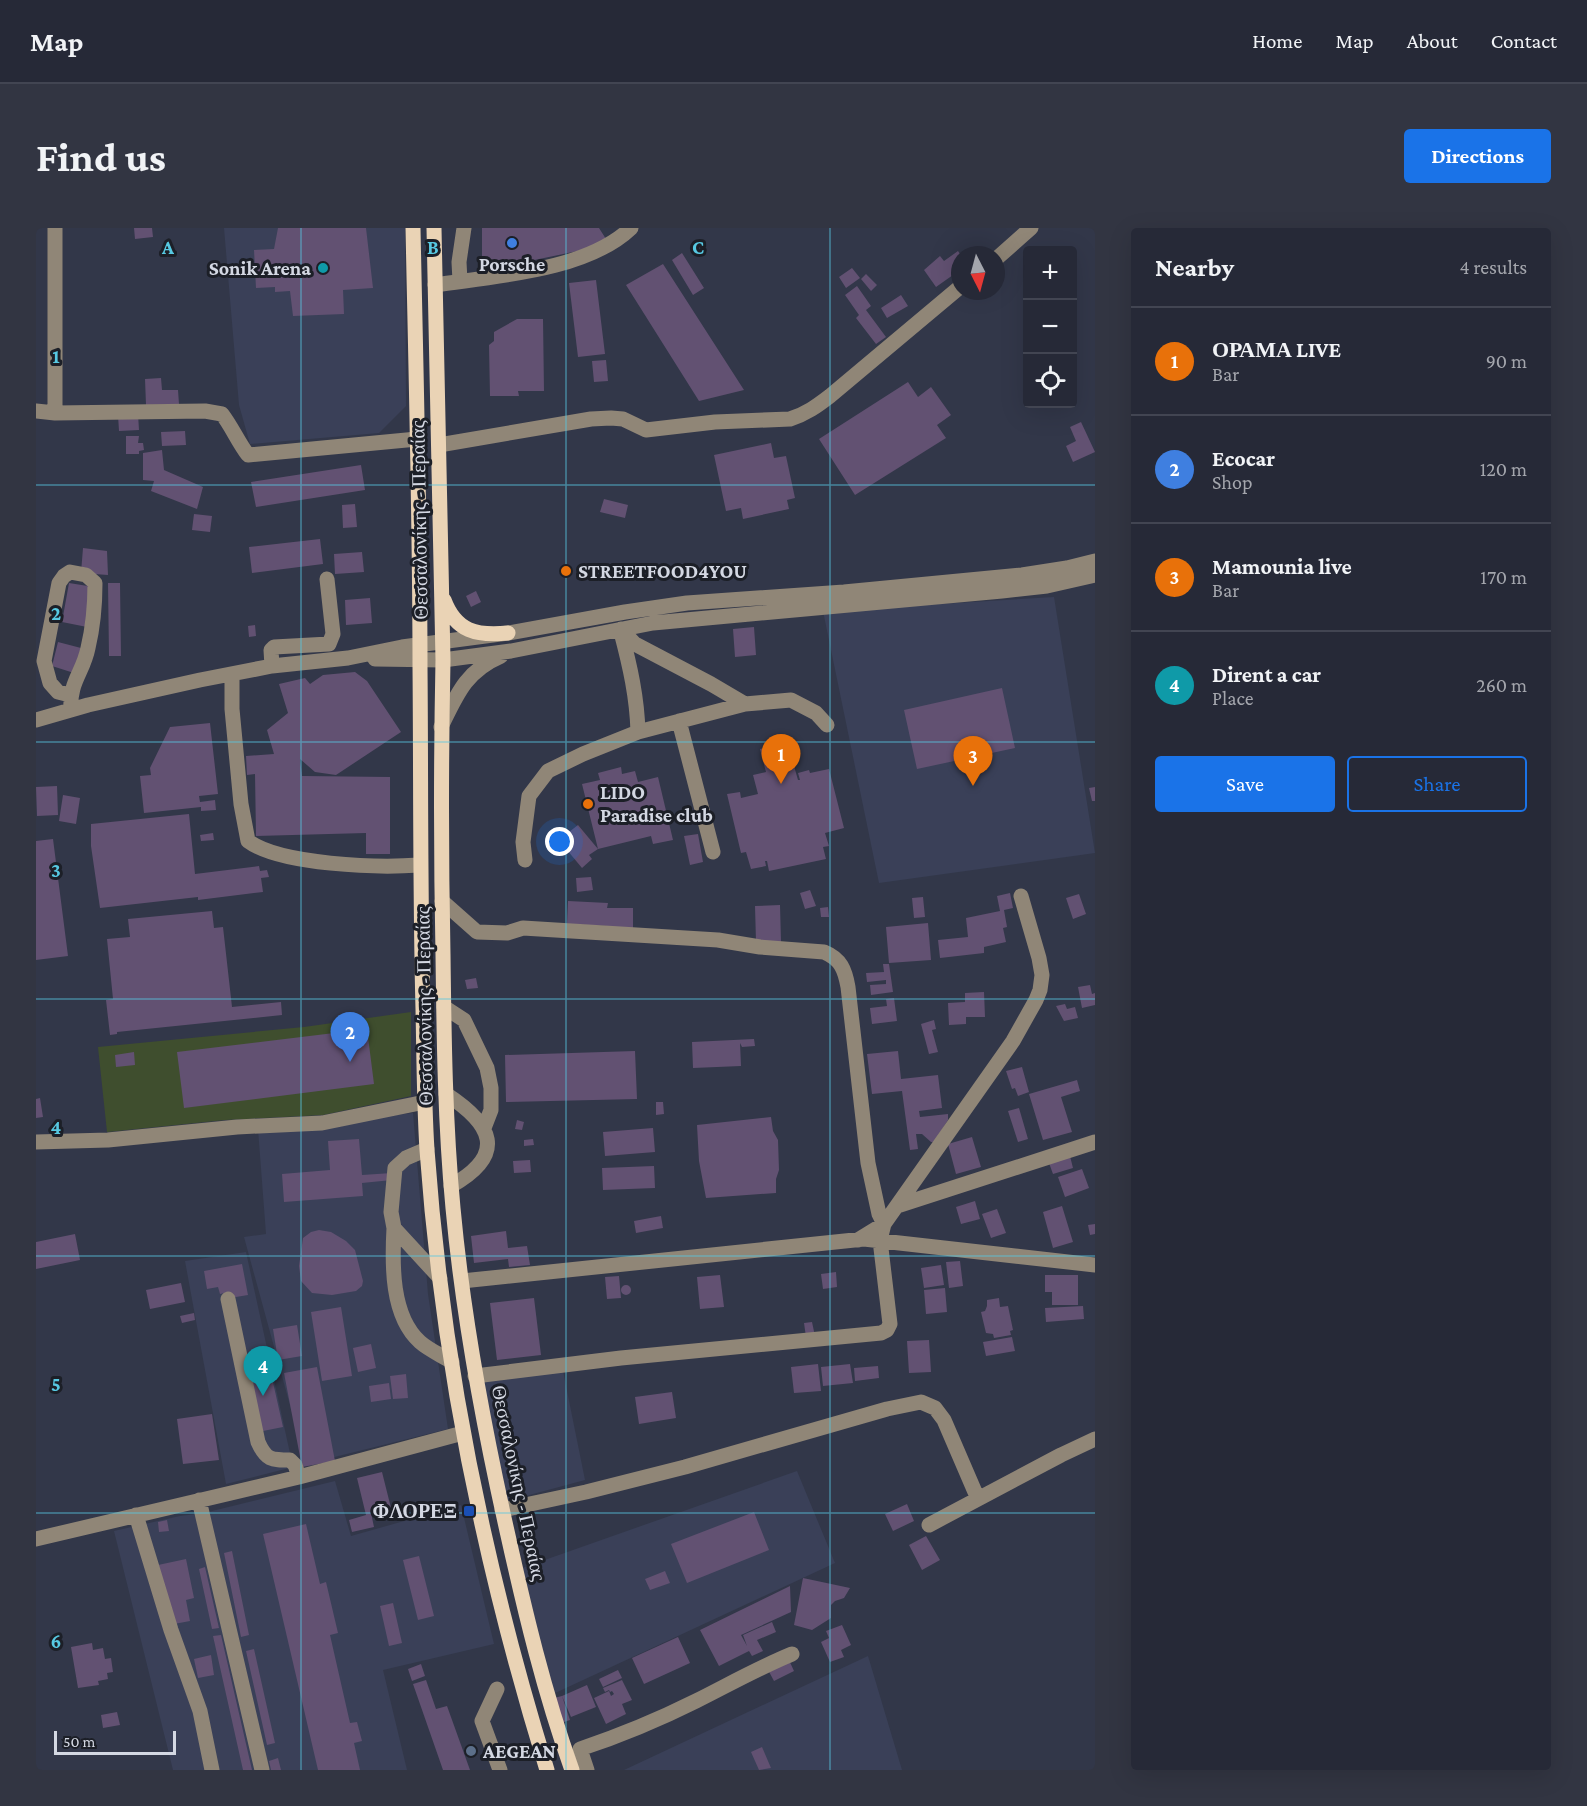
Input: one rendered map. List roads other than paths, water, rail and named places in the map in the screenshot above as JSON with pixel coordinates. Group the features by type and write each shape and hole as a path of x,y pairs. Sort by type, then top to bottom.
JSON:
{"main road":[{"name":"Θεσσαλονίκης - Περαίας","path":"413,228 420,652 419,865 427,1149 440,1278 463,1433 498,1599 547,1770"},
{"name":"Θεσσαλονίκης - Περαίας","path":"434,228 443,660 442,901 446,1094 451,1186 475,1376 502,1510 544,1686 572,1770"},
{"path":"442,592 448,611 455,622 483,634 508,633"}],"street":[{"path":"55,228 55,413"},
{"path":"460,281 459,262 464,228"},
{"path":"435,285 548,267 584,257 608,246 631,228"},
{"path":"1005,251 1031,228"},
{"path":"439,445 591,419 623,419 646,430 715,422 790,419 801,416 855,377 951,295"},
{"path":"36,411 55,413 205,411 222,414 248,455 417,440"},
{"path":"36,720 70,702 272,666 420,652 442,641 508,633 625,612 687,603 844,592 1022,575 1095,561"},
{"path":"70,572 86,575 95,583 88,648 83,666 74,682 70,702 50,683 44,661 59,583 70,572"},
{"path":"420,652 443,660 512,651 653,623 1013,590 1095,576"},
{"path":"272,666 271,650 273,647 329,644 333,634 327,579"},
{"path":"621,629 635,644 745,704"},
{"path":"621,629 633,678 638,732"},
{"path":"441,727 457,693 475,671 512,651"},
{"path":"232,674 232,709 241,804 248,841 258,848 291,858 393,867 419,865"},
{"path":"525,860 523,842 529,796 548,771 638,732 745,704 791,700 816,713 827,725"},
{"path":"679,721 712,852"},
{"path":"858,1240 884,1224 900,1205 963,1110 1013,1041 1040,990 1042,975 1039,958 1021,896"},
{"path":"442,901 477,932 507,933 523,928 688,938 824,952 834,956 846,973 868,1163 879,1214 884,1224 880,1240 890,1324 887,1330 881,1333 621,1358 475,1376"},
{"path":"444,1007 464,1020 487,1068 491,1088 491,1110 484,1128"},
{"path":"446,1094 471,1112 484,1128 488,1142 482,1161 463,1179 451,1186"},
{"path":"36,1142 108,1140 237,1127 322,1123 425,1102"},
{"path":"900,1205 1095,1142"},
{"path":"427,1149 406,1158 395,1168 391,1212 394,1228 392,1257 403,1320 421,1342 452,1362"},
{"path":"394,1228 440,1278"},
{"path":"462,1281 858,1240 880,1240 1095,1265"},
{"path":"228,1299 258,1442 265,1456 272,1459 290,1460 295,1465 298,1477"},
{"path":"502,1510 627,1482 887,1409 921,1402 935,1408 944,1420 978,1500"},
{"path":"36,1539 298,1477 463,1433"},
{"path":"929,1525 1095,1439"},
{"path":"199,1500 262,1770"},
{"path":"136,1515 171,1630 200,1711 212,1770"},
{"path":"587,1770 580,1749 620,1736 695,1702 750,1672 792,1654"},
{"path":"497,1689 482,1721 500,1770"}],"place":[{"name":"Porsche","path":"512,243"},
{"name":"Sonik Arena","path":"323,268"},
{"name":"STREETFOOD4YOU","path":"566,571"},
{"name":"ΟΡΑΜΑ LIVE","path":"781,784"},
{"name":"Mamounia live","path":"973,786"},
{"name":"LIDO Paradise club","path":"588,804"},
{"name":"Ecocar","path":"350,1062"},
{"name":"Dirent a car","path":"263,1396"},
{"name":"ΦΛΟΡΕΞ","path":"469,1511"},
{"name":"AEGEAN","path":"471,1751"}]}
